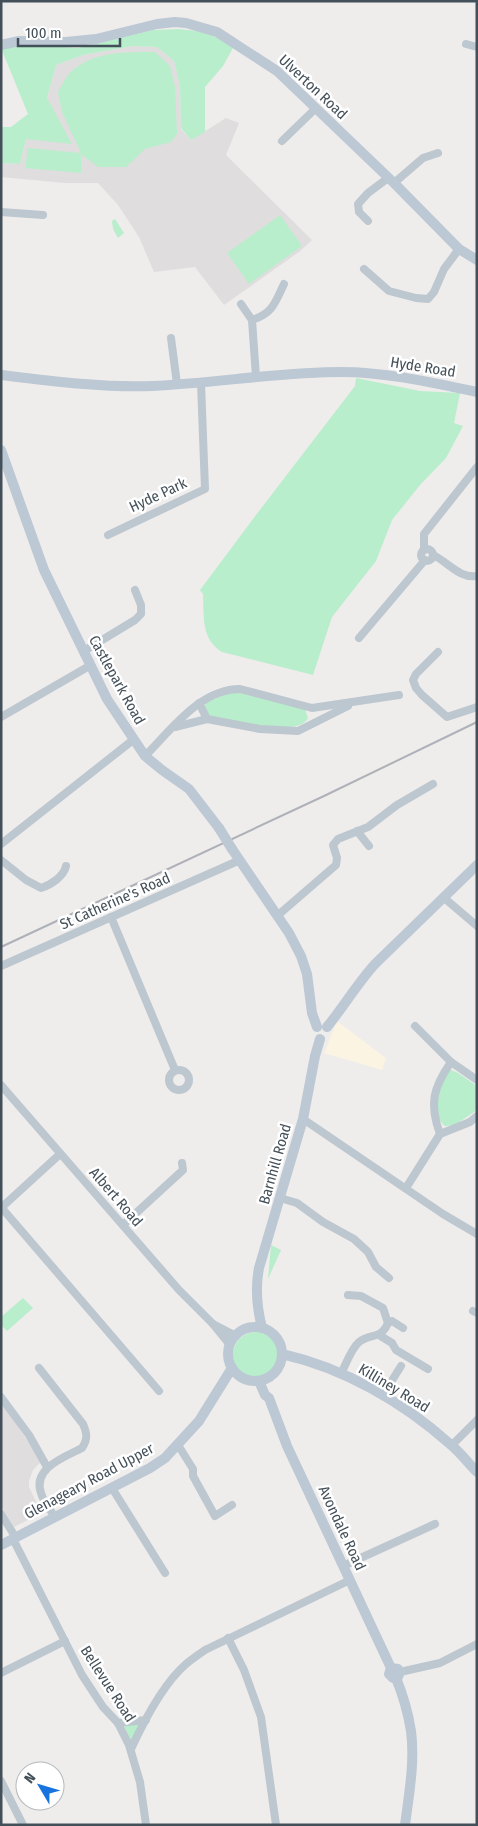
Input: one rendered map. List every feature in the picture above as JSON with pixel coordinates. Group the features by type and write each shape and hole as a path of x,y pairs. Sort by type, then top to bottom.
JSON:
{"street":[{"name":"Ulverton Road","path":"1,45 19,41 66,42 96,39 157,24 175,22 186,23 217,32 277,72 391,180 459,249 477,260"},
{"path":"466,44 477,47"},
{"path":"282,141 315,109"},
{"path":"368,221 359,212 358,204 368,193 423,158 438,153"},
{"path":"1,212 43,215"},
{"path":"364,269 388,291 428,299 434,292 444,269 459,249"},
{"path":"252,320 264,316 273,308 284,284"},
{"path":"1,375 118,385 201,383 256,377 252,320 240,304"},
{"path":"171,338 177,384"},
{"name":"Hyde Road","path":"256,377 341,372 365,373 439,384 477,392"},
{"name":"Hyde Park","path":"108,535 205,489 201,383"},
{"name":"Castlepark Road","path":"1,450 54,594 84,650 107,699 145,756 189,789 219,828 290,933 301,956 306,974 312,1013 322,1027"},
{"path":"425,560 422,556 424,534 477,468"},
{"path":"424,550 430,549 433,555 468,577 477,576"},
{"path":"359,638 425,560 430,560 433,555"},
{"path":"84,650 141,614 141,605 135,590"},
{"path":"438,652 416,674 413,680 416,688 447,717 477,707"},
{"path":"1,717 91,665"},
{"path":"145,756 199,702 228,689 240,689 312,708 399,695"},
{"path":"199,702 207,719"},
{"path":"173,727 207,719 260,729 298,731 354,702"},
{"path":"312,708 317,721"},
{"path":"1,844 133,740"},
{"path":"277,916 336,865 337,858 333,845 334,841 368,827 397,805 433,784"},
{"path":"357,831 369,846"},
{"path":"1,860 26,880 41,888 63,874 66,866"},
{"name":"St Catherine's Road","path":"1,966 240,860"},
{"path":"322,1027 339,1012 361,979 477,865"},
{"path":"443,897 477,926"},
{"path":"111,917 175,1070"},
{"path":"415,1026 451,1062 477,1080"},
{"name":"Barnhill Road","path":"256,1328 256,1282 259,1268 303,1119 314,1058 320,1038 315,1034 322,1027"},
{"path":"440,1134 434,1108 435,1093 438,1082 451,1062"},
{"name":"Albert Road","path":"1,1085 179,1290 213,1324 233,1340"},
{"path":"406,1188 440,1134 470,1122 477,1116"},
{"path":"303,1119 443,1214 477,1234"},
{"path":"60,1154 2,1207 159,1391"},
{"path":"123,1225 183,1170 182,1163"},
{"path":"280,1198 297,1203 323,1222 354,1239 368,1252 376,1267 390,1278"},
{"path":"341,1374 359,1342 379,1335 386,1329 388,1323 383,1308 361,1296 348,1294"},
{"path":"388,1323 392,1321 404,1328"},
{"path":"256,1328 273,1334 277,1339 282,1354 279,1366 263,1379 247,1380 235,1371 228,1356 233,1340 242,1331 256,1328"},
{"path":"379,1335 392,1343 396,1350 428,1369"},
{"name":"Killiney Road","path":"282,1354 317,1363 383,1395 423,1422 452,1445 477,1472"},
{"path":"383,1395 401,1366"},
{"path":"38,1368 84,1424 87,1434 82,1448 47,1468 42,1474 39,1484 41,1494 55,1517"},
{"name":"Glenageary Road Upper","path":"1,1545 150,1468 165,1458 199,1421 235,1371"},
{"name":"Avondale Road","path":"263,1379 271,1393 269,1398 287,1446 396,1674 411,1731 411,1770 405,1825"},
{"path":"1,1397 29,1434 47,1468"},
{"path":"452,1445 477,1420"},
{"path":"178,1445 193,1469 193,1476 215,1516 232,1505"},
{"path":"112,1488 165,1573"},
{"name":"Bellevue Road","path":"1,1514 82,1675 103,1707 118,1723 131,1749 140,1782 146,1825"},
{"path":"344,1566 435,1524"},
{"path":"131,1749 171,1679 185,1665 205,1650 228,1638 350,1580"},
{"path":"228,1638 244,1670 261,1717 276,1825"},
{"path":"1,1673 65,1641"},
{"path":"396,1674 440,1663 477,1644"},
{"path":"118,1723 146,1720"},
{"path":"1,1781 23,1825"}],"shaded area":[{"path":"133,46 157,47 174,61 180,86 181,129 191,140 226,118 239,123 226,155 312,240 299,252 224,305 195,267 154,272 139,237 118,205 98,183 65,183 1,177 1,163 20,164 26,139 47,98 56,65 83,55"},
{"path":"337,1021 386,1058 382,1070 324,1053"},
{"path":"1,1400 41,1462 33,1470 29,1481 29,1487 38,1506 36,1516 14,1527 1,1506"}],"green space":[{"path":"179,29 205,32 234,46 223,66 205,87 205,132 191,140 181,128 180,86 174,61 157,47 133,46 83,55 56,65 47,98 72,144 26,139 20,164 1,163 1,127 11,127 28,114 1,48 19,44 78,48 153,30"},
{"path":"155,52 170,66 175,87 177,134 171,142 145,149 126,167 98,167 81,154 81,173 25,168 28,148 81,153 62,112 58,92 71,72 89,60 100,56"},
{"path":"280,215 302,246 249,284 227,253"},
{"path":"115,219 124,233 118,238 113,229 112,221"},
{"path":"356,378 420,391 460,393 454,423 463,426 446,458 420,485 392,520 376,561 332,617 313,675 222,652 210,641 207,634 203,594 200,590 355,386"},
{"path":"233,691 305,709 308,718 302,724 291,727 278,727 249,724 208,715 204,707 206,703"},
{"path":"449,1069 477,1086 477,1110 455,1125 445,1126 440,1121 436,1106 441,1082"},
{"path":"271,1245 281,1250 268,1279"},
{"path":"23,1298 33,1308 7,1331 1,1325 1,1317"},
{"path":"256,1332 269,1336 275,1342 279,1355 275,1368 269,1374 256,1378 243,1374 237,1368 233,1355 237,1342 243,1336"},
{"path":"138,1724 139,1726 131,1741 124,1725"}],"railway":[{"path":"1,947 324,796 477,722"}]}
